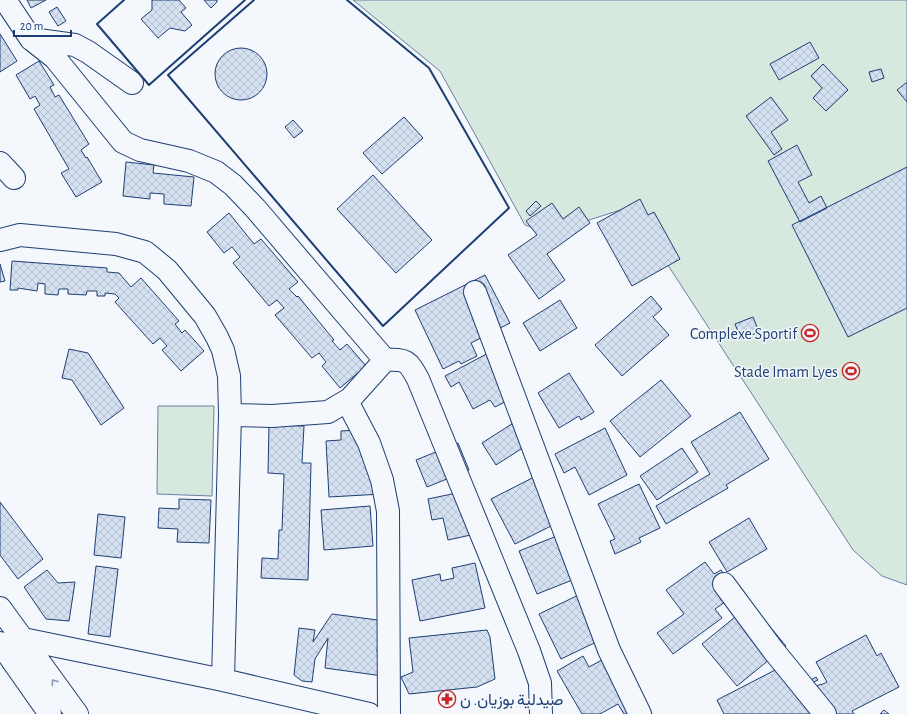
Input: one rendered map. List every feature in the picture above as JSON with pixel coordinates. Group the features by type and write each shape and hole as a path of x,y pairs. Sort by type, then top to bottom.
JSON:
{"street":[{"path":"5,0 31,39 54,58 123,142 140,150 188,161 216,172 233,185 256,208 385,360"},
{"path":"31,39 75,45 88,52 132,83"},
{"path":"0,240 20,235 116,244 145,252 167,270 205,316 216,337 222,350 229,376 230,415 224,680"},
{"path":"475,292 609,650 640,714"},
{"path":"230,415 272,416 328,412 347,401 385,360 399,359 409,363 418,379 529,651 540,683 541,714"},
{"path":"347,401 368,443 382,480 388,511 389,714"},
{"path":"724,584 773,650 825,714"},
{"path":"0,608 9,644 50,714"},
{"path":"9,644 224,680 356,712"},
{"path":"9,644 77,714"}],"shaded area":[{"name":"Complexe Sportif","path":"353,0 907,0 907,585 882,576 853,550 630,207 548,233 525,225 440,71"},
{"path":"158,406 214,406 212,496 157,494"}],"building":[{"path":"27,0 46,0 31,8"},
{"path":"152,0 179,0 186,8 181,12 192,25 185,31 170,28 158,38 141,19 152,10"},
{"path":"204,0 217,0 217,2 211,8"},
{"path":"57,7 66,21 58,26 49,12"},
{"path":"0,34 17,61 0,72"},
{"path":"810,42 819,58 779,80 770,64"},
{"path":"236,48 246,48 260,55 267,69 267,79 260,93 246,100 236,100 226,96 219,89 215,79 215,69 219,59 226,52"},
{"path":"39,61 54,85 50,87 55,97 59,95 89,144 81,150 102,182 76,197 61,173 69,169 34,109 40,105 35,96 30,99 16,75"},
{"path":"823,64 848,90 826,111 813,98 822,88 811,76"},
{"path":"881,69 884,78 872,82 869,72"},
{"path":"907,83 907,102 897,90"},
{"path":"771,97 788,120 771,132 782,149 774,155 746,116"},
{"path":"404,117 423,138 382,174 363,153"},
{"path":"293,120 303,131 294,138 285,127"},
{"path":"797,145 812,175 798,182 809,203 821,196 827,208 800,222 768,161"},
{"path":"126,162 154,165 153,173 194,177 191,206 164,204 164,194 150,193 150,199 123,196"},
{"path":"907,167 907,308 848,337 792,225"},
{"path":"373,175 432,240 396,273 337,209"},
{"path":"640,199 648,215 654,212 680,259 632,286 597,223"},
{"path":"536,201 541,206 530,216 526,211"},
{"path":"552,203 563,219 579,207 590,223 547,254 565,280 539,299 508,255 537,235 526,221"},
{"path":"229,213 254,244 261,239 298,282 289,289 297,297 298,296 334,340 332,341 340,350 347,344 366,366 340,388 322,366 326,362 319,353 312,358 275,315 284,308 277,300 269,306 233,263 240,257 232,247 224,253 207,232"},
{"path":"12,261 107,268 107,272 119,273 131,287 141,278 179,321 175,324 182,333 185,330 204,351 181,371 162,350 167,346 160,338 153,344 115,302 119,298 115,294 105,293 105,296 97,296 97,291 87,291 86,295 68,294 68,289 59,289 58,295 45,294 45,284 38,283 37,291 18,288 18,290 10,290"},
{"path":"0,264 5,281 0,282"},
{"path":"485,275 510,323 471,343 477,356 461,364 459,361 443,369 415,310"},
{"path":"651,296 662,309 653,317 669,335 622,376 595,345"},
{"path":"560,300 577,328 540,351 523,323"},
{"path":"753,317 759,332 741,339 735,324"},
{"path":"69,349 88,353 124,408 101,425 72,380 62,378"},
{"path":"494,350 509,400 495,407 490,400 473,409 459,382 451,387 445,376"},
{"path":"569,373 594,412 581,420 579,416 559,428 538,393"},
{"path":"661,380 691,416 640,457 610,421"},
{"path":"740,412 769,459 726,485 728,488 666,524 656,506 710,474 691,442"},
{"path":"518,420 532,442 496,465 482,443"},
{"path":"269,425 304,426 302,463 311,463 308,580 261,578 262,558 278,559 279,530 282,530 284,474 268,473"},
{"path":"605,428 627,475 589,495 575,467 564,473 555,454"},
{"path":"373,429 382,494 329,497 326,441 341,440 341,431"},
{"path":"458,443 469,470 427,487 416,460"},
{"path":"682,448 698,472 657,500 640,476"},
{"path":"544,472 567,518 515,544 491,499"},
{"path":"639,484 660,528 639,538 641,542 615,554 610,541 615,539 598,504"},
{"path":"471,490 480,533 448,540 443,518 432,520 428,499"},
{"path":"179,499 211,500 209,543 177,542 178,529 158,528 159,508 179,509"},
{"path":"0,502 43,559 18,579 0,555"},
{"path":"370,506 373,546 324,550 321,510"},
{"path":"98,514 125,517 121,558 94,555"},
{"path":"749,518 767,549 727,572 709,542"},
{"path":"572,530 590,573 537,594 519,551"},
{"path":"705,562 714,574 721,570 737,593 715,609 722,618 673,654 657,633 684,614 666,590"},
{"path":"475,563 485,608 420,621 412,580 440,574 441,581 454,578 452,568"},
{"path":"96,566 118,569 110,637 88,634"},
{"path":"47,570 58,583 75,582 69,621 46,619 24,587"},
{"path":"591,589 613,634 561,659 539,614"},
{"path":"751,604 786,646 737,686 702,644"},
{"path":"332,614 385,621 378,640 377,652 392,662 390,677 325,668 328,638 315,659 312,682 302,681 294,675 299,628 315,630 313,642"},
{"path":"487,630 490,637 495,679 477,687 409,694 401,677 413,672 409,638"},
{"path":"866,635 877,656 881,653 899,687 852,711 854,714 724,714 717,700 781,667 804,684 816,677 818,680 802,688 805,692 827,682 816,662"},
{"path":"611,655 629,673 652,714 624,714 618,704 600,714 582,714 557,671 583,656 589,667"},
{"path":"884,710 889,714 880,714"}],"wall":[{"path":"124,0 97,24 149,85 245,0"},
{"path":"254,0 168,75 383,326 509,208 429,68 347,0"}],"place":[{"name":"Complexe Sportif","path":"810,333"},
{"name":"Stade Imam Lyes","path":"851,371"},
{"name":"صيدلية بوزيان. ن","path":"447,699"}]}
